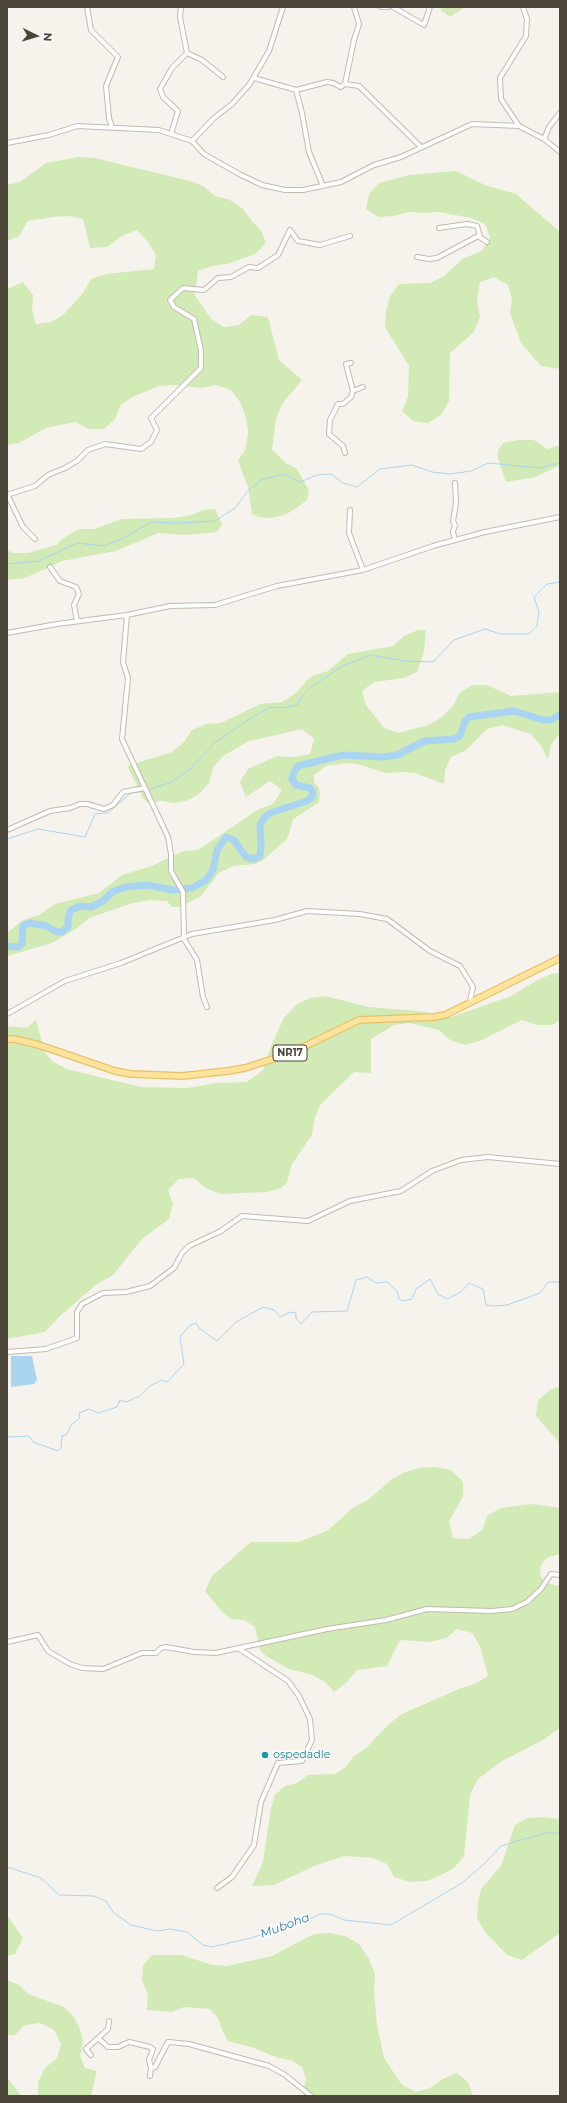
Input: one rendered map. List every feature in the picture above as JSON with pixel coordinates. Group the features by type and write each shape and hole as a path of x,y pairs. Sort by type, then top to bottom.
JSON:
{"main road":[{"name":"NR17","path":"7,1039 14,1039 60,1052 115,1071 131,1074 182,1076 244,1068 291,1053 359,1020 434,1017 445,1014 560,958"}],"street":[{"path":"87,7 91,30 118,57 106,86 109,118 112,127"},
{"path":"180,7 180,17 187,53"},
{"path":"192,141 214,118 236,100 254,78 269,51 283,7"},
{"path":"345,84 354,40 359,24 354,7"},
{"path":"381,7 388,7"},
{"path":"393,7 424,25 430,7"},
{"path":"519,126 501,99 500,78 526,36 527,19 523,7"},
{"path":"171,134 178,111 163,97 160,89 172,68 187,53"},
{"path":"187,53 202,60 223,77"},
{"path":"254,78 296,90 326,82 341,87 345,84 362,87 372,100 420,147"},
{"path":"296,90 309,152 323,186"},
{"path":"544,139 549,127 560,113"},
{"path":"7,143 49,135 77,126 159,130 192,141 204,154 262,185 285,190 303,190 341,182 374,165 401,157 472,124 519,126 544,139 560,152"},
{"path":"439,228 468,224 477,226 480,236 487,242"},
{"path":"35,539 23,527 7,494 35,486 48,475 77,461 88,450 105,444 141,449 151,442 157,430 151,418 201,368 201,351 194,319 174,307 170,300 183,288 204,290 218,278 231,277 249,268 258,268 278,255 290,230 298,241 320,245 350,236"},
{"path":"417,257 430,259 437,258 480,236"},
{"path":"345,453 343,446 329,434 330,420 338,404 343,404 351,397 353,391 346,364 351,363"},
{"path":"353,391 363,387"},
{"path":"455,483 456,503 453,521 455,525 453,532 455,540"},
{"path":"350,510 349,533 363,570"},
{"path":"7,633 77,621 128,615 170,606 215,605 277,586 363,570 455,540 560,517"},
{"path":"50,567 60,581 76,587 79,594 74,605 77,621"},
{"path":"128,615 123,662 128,678 122,737 168,837 171,854 171,871 183,892 184,939 197,960 203,997 207,1007"},
{"path":"7,830 50,811 70,808 80,804 87,804 104,809 113,805 123,792 145,788"},
{"path":"7,1014 65,981 121,963 197,933 275,920 307,911 381,916 398,925 440,957 460,966 473,987 470,1001"},
{"path":"7,1352 46,1349 77,1338 77,1312 82,1304 103,1293 126,1292 150,1286 174,1268 182,1253 189,1246 221,1231 242,1216 308,1221 350,1202 401,1191 432,1172 461,1160 488,1157 560,1164"},
{"path":"7,1642 38,1635 48,1651 70,1664 82,1668 102,1669 142,1653 156,1653 166,1647 206,1653 237,1648 327,1628 386,1620 427,1609 492,1611 512,1610 527,1602 541,1589 550,1574 560,1575"},
{"path":"217,1888 232,1877 254,1845 261,1802 278,1763 302,1761 312,1740 310,1719 299,1696 288,1681 237,1648"},
{"path":"90,2055 86,2049 108,2029 109,2021"},
{"path":"98,2038 108,2047 118,2047 129,2042 153,2049 150,2076"},
{"path":"144,2068 150,2066 155,2067 168,2042 189,2044 269,2066 285,2075 312,2096"}],"green space":[{"path":"442,7 465,7 450,17 441,10"},
{"path":"78,157 95,158 190,181 203,186 215,196 230,200 243,209 262,232 266,243 255,254 227,264 212,266 198,271 195,295 211,319 224,327 239,325 251,315 268,317 279,360 302,380 282,404 276,419 272,449 287,464 296,468 309,490 307,500 285,515 270,518 258,517 252,514 248,487 238,461 246,448 248,432 246,417 240,402 231,390 216,385 202,388 174,385 159,386 132,397 120,406 115,419 104,429 89,429 75,422 46,428 19,443 7,445 7,289 23,282 33,295 32,310 36,324 51,322 63,315 83,293 91,279 106,274 154,269 156,255 148,242 137,230 122,236 107,247 90,248 83,219 68,216 28,221 19,236 7,241 7,185 20,182 46,163"},
{"path":"456,171 485,185 516,194 560,232 560,369 541,366 521,343 510,313 512,299 508,285 494,277 480,282 477,301 480,317 474,332 450,353 449,401 441,415 428,423 413,421 402,411 408,397 409,366 385,327 386,312 390,296 399,284 430,283 444,276 462,259 482,251 490,238 485,224 471,218 439,212 408,212 394,216 379,217 366,209 369,194 379,183 409,175"},
{"path":"519,440 534,440 547,449 560,445 560,465 536,477 506,482 498,459 498,451 503,443"},
{"path":"215,509 222,525 217,532 187,535 158,533 116,551 62,561 25,578 7,580 7,550 13,553 28,553 56,545 62,539 79,529 94,529 122,519 174,518 192,515 203,510"},
{"path":"418,630 426,630 424,651 417,672 404,678 374,682 362,691 366,705 384,728 398,733 428,725 442,717 453,706 460,692 473,685 487,685 511,696 560,692 560,733 551,745 548,759 541,746 531,734 502,725 487,729 465,751 451,757 445,770 444,784 415,773 386,773 357,764 345,763 326,766 314,775 314,782 319,788 320,796 318,803 293,819 286,840 263,860 255,864 233,866 219,873 200,897 179,907 172,907 167,901 149,900 133,903 89,918 77,928 52,943 7,956 7,933 23,920 39,915 55,904 99,893 122,875 152,866 183,851 198,850 259,809 273,804 282,790 270,781 246,797 240,782 248,769 277,756 294,757 310,754 314,739 302,729 249,741 223,756 213,768 209,783 199,794 186,801 174,803 162,801 148,803 143,798 127,766 172,752 184,742 192,730 206,724 221,723 260,704 282,702 296,693 312,676 328,671 348,654 393,646 404,636"},
{"path":"560,973 560,1020 552,1025 537,1025 522,1020 480,1041 465,1045 450,1040 439,1030 409,1023 394,1025 371,1039 371,1073 354,1072 320,1105 314,1120 312,1135 292,1164 287,1182 281,1188 267,1192 220,1194 206,1188 194,1178 179,1179 168,1190 173,1204 169,1219 142,1239 112,1276 97,1284 61,1315 45,1332 7,1339 7,1026 27,1028 36,1020 44,1051 53,1062 67,1069 141,1087 187,1088 216,1083 247,1082 263,1070 271,1046 284,1018 296,1005 310,998 325,996 369,1007 420,1011 451,1017 511,996 536,981 551,974"},
{"path":"560,1386 559,1442 536,1416 538,1400 550,1390"},
{"path":"435,1467 451,1470 463,1482 463,1496 449,1522 453,1538 469,1539 482,1530 488,1515 501,1508 532,1504 560,1508 560,1554 549,1557 543,1562 540,1569 541,1577 546,1583 560,1586 560,1728 543,1740 502,1761 478,1779 470,1795 464,1856 454,1868 441,1875 427,1881 410,1882 394,1877 387,1864 373,1858 344,1856 314,1866 274,1885 252,1886 263,1862 271,1808 275,1795 285,1786 297,1783 308,1775 335,1774 346,1767 354,1756 366,1748 389,1724 402,1714 461,1688 475,1684 488,1676 480,1646 472,1633 457,1629 446,1638 430,1642 400,1640 387,1666 357,1670 346,1683 334,1692 325,1682 313,1675 289,1669 266,1656 260,1650 255,1627 244,1620 231,1619 221,1611 205,1591 212,1576 251,1542 298,1542 312,1537 328,1530 354,1507 368,1500 392,1479 405,1472 420,1468"},
{"path":"543,1817 560,1819 560,1933 522,1960 507,1955 485,1932 477,1918 478,1903 481,1889 501,1866 515,1825 528,1818"},
{"path":"7,1915 23,1938 15,1954 7,1956"},
{"path":"330,1933 345,1936 359,1944 369,1959 375,1974 374,1992 377,2025 384,2058 402,2085 416,2092 430,2088 443,2079 457,2073 468,2082 473,2096 305,2096 303,2092 306,2079 302,2067 291,2060 278,2058 254,2048 228,2041 218,2018 210,2009 184,2007 172,2012 147,2010 148,1995 142,1980 143,1966 152,1955 182,1955 212,1965 227,1966 272,1956 314,1934"},
{"path":"7,1980 19,1985 28,1994 64,2007 74,2017 80,2029 83,2043 80,2056 85,2068 97,2071 91,2096 38,2096 38,2082 45,2068 57,2058 61,2044 54,2030 40,2023 25,2025 14,2036 7,2034"},
{"path":"7,2077 17,2090 21,2096 7,2096"}],"water":[{"path":"11,1356 32,1356 37,1380 34,1384 11,1387"}],"waterway":[{"path":"7,564 39,561 77,543 104,546 120,540 151,522 178,523 215,521 235,508 247,492 261,480 284,474 300,482 317,475 331,474 343,483 357,487 380,469 412,465 432,472 450,474 471,471 488,463 540,468 560,463"},
{"path":"148,790 172,782 190,769 216,742 254,716 271,707 282,708 297,705 301,697 311,687 342,666 371,655 405,661 433,662 454,640 485,629 501,634 529,634 537,626 539,612 534,597 547,584 560,582"},
{"path":"7,946 18,947 22,944 23,926 29,923 46,926 57,932 62,932 68,927 68,918 71,910 80,906 91,907 103,901 112,892 125,887 147,885 173,890 192,888 206,880 213,870 217,850 226,837 234,840 246,857 254,859 260,856 260,825 265,817 270,813 307,801 312,797 313,792 310,788 296,785 292,779 298,766 343,755 383,757 397,755 425,741 454,739 460,736 465,721 469,717 514,711 543,720 551,720 560,715"},
{"path":"7,839 38,829 85,837 95,814 108,813 131,793 145,791"},
{"path":"7,1437 29,1436 33,1442 58,1451 61,1448 62,1436 66,1435 72,1424 80,1418 79,1413 89,1409 98,1413 117,1407 120,1400 126,1402 140,1396 150,1386 162,1380 167,1382 184,1364 180,1337 190,1325 196,1323 199,1328 217,1341 236,1322 263,1307 274,1310 280,1317 290,1312 296,1313 296,1319 301,1324 312,1312 347,1311 356,1280 367,1277 376,1283 387,1282 397,1291 399,1299 402,1301 412,1299 416,1289 430,1279 438,1294 447,1299 461,1292 469,1283 483,1289 486,1305 493,1306 507,1305 540,1293 548,1282 560,1282"},
{"name":"Muboha","path":"7,1867 41,1878 59,1895 94,1896 106,1901 114,1913 131,1925 157,1931 170,1929 187,1932 203,1945 212,1947 251,1938 320,1914 330,1914 344,1920 391,1925 462,1883 483,1865 501,1846 545,1833 560,1833"}],"place":[{"name":"ospedadle","path":"265,1755"}]}
